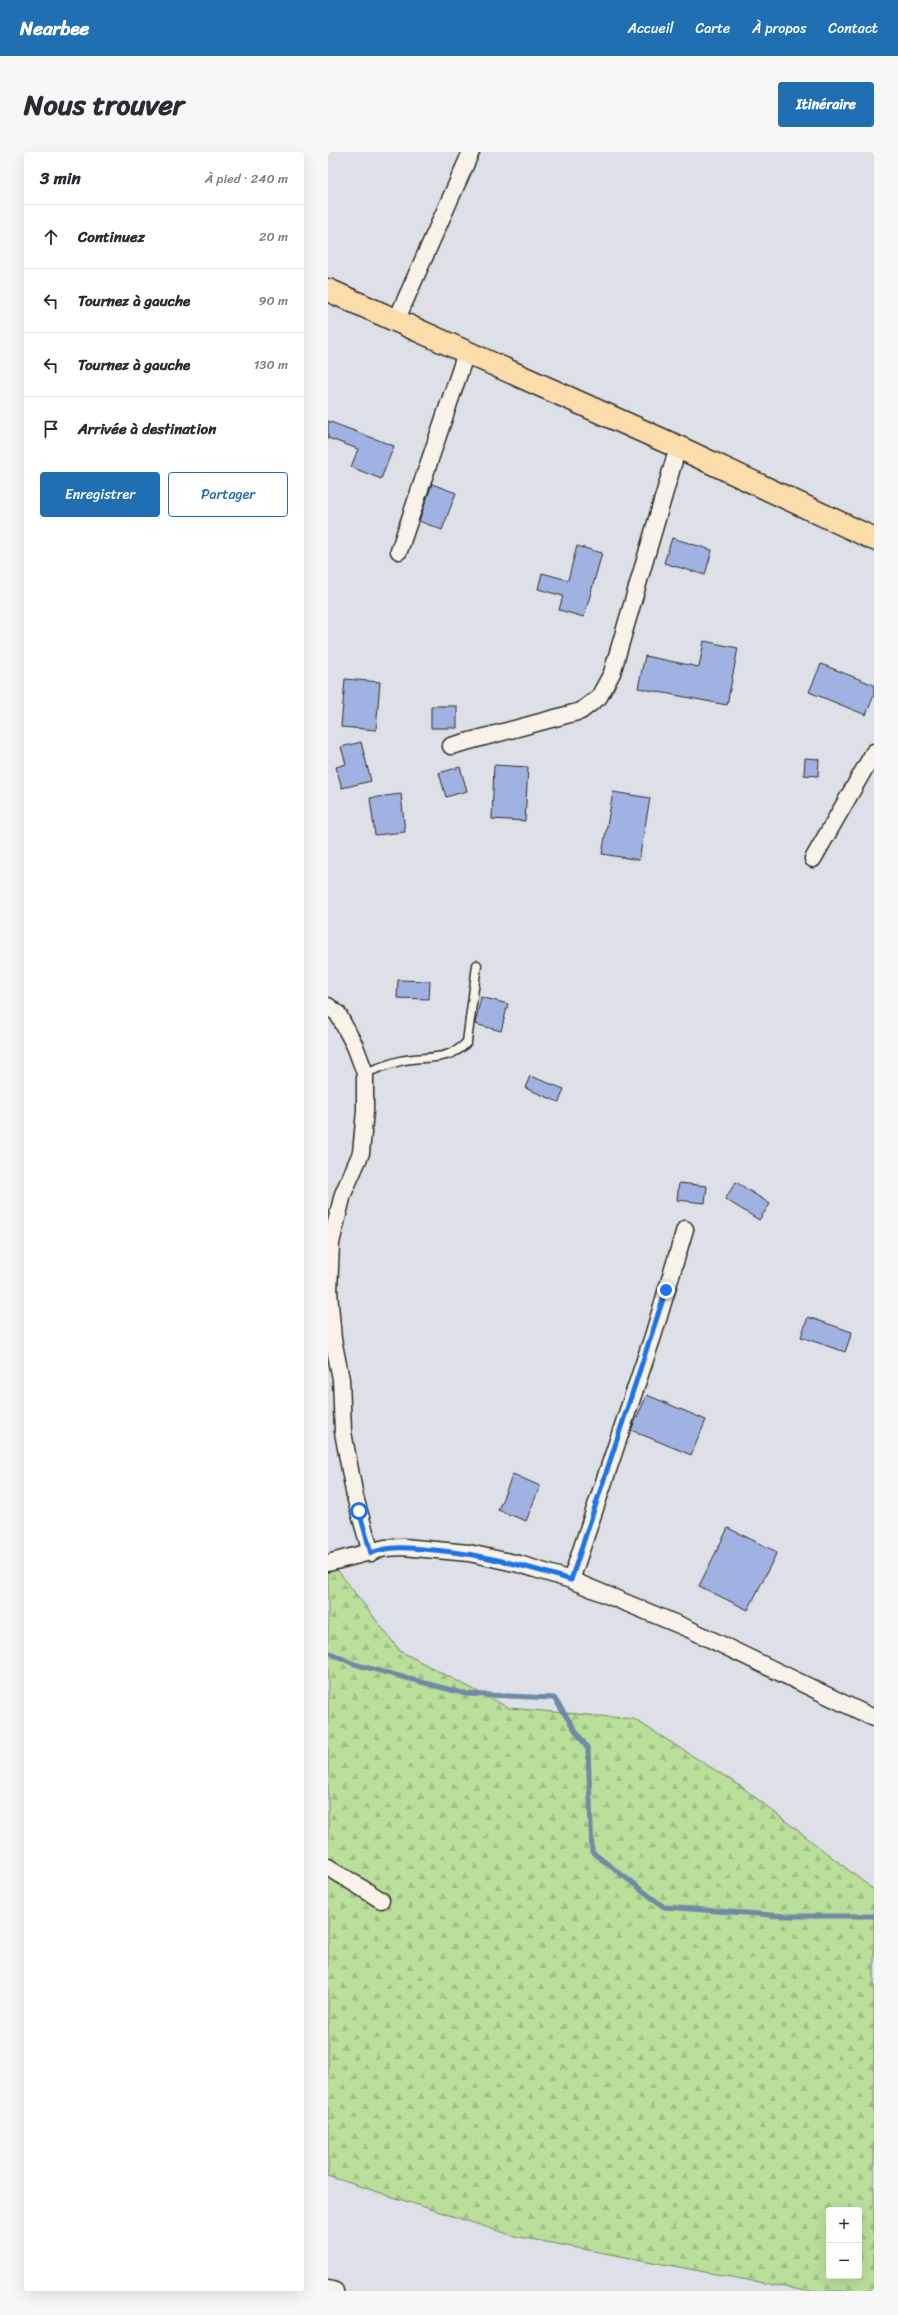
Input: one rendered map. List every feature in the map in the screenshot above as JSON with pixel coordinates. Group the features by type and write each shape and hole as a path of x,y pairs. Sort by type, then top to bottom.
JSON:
{"highway":[{"path":"328,290 678,447 874,539"}],"street":[{"path":"396,321 472,152"},
{"path":"399,551 466,353"},
{"path":"451,746 581,711 599,697 612,673 678,447"},
{"path":"813,859 874,752"},
{"path":"328,1006 338,1014 355,1046 365,1073 365,1111 361,1153 343,1194 331,1243 329,1292 333,1339 341,1379 343,1432 355,1497 371,1553"},
{"path":"571,1580 648,1351 685,1230"},
{"path":"328,1563 371,1553 385,1548 403,1547 469,1553 519,1564 571,1580 689,1629 874,1718"},
{"path":"328,1867 380,1900"},
{"path":"328,2289 336,2291"}],"lane":[{"path":"365,1073 401,1061 433,1059 459,1051 467,1042 477,965"}],"green space":[{"path":"328,1558 400,1651 509,1708 634,1719 742,1787 874,1890 874,2291 806,2291 514,2236 328,2176"}],"building":[{"path":"328,421 394,446 381,479 351,467 358,449 328,438"},
{"path":"432,484 456,493 442,530 419,521"},
{"path":"672,538 712,550 705,575 664,563"},
{"path":"577,546 602,553 584,617 559,610 563,596 538,589 542,573 568,580"},
{"path":"704,641 738,648 727,705 638,688 645,656 699,667"},
{"path":"821,664 874,685 874,695 866,715 809,692"},
{"path":"345,679 380,682 376,730 341,727"},
{"path":"431,706 457,706 457,728 431,728"},
{"path":"361,742 371,781 342,788 336,767 346,764 341,747"},
{"path":"805,758 819,759 818,776 804,775"},
{"path":"494,765 528,767 525,821 492,819"},
{"path":"460,767 467,791 446,797 439,773"},
{"path":"613,792 650,798 639,860 602,854"},
{"path":"401,794 405,832 375,835 370,798"},
{"path":"398,980 430,981 429,999 397,998"},
{"path":"481,997 508,1004 501,1031 475,1024"},
{"path":"530,1076 564,1089 559,1102 525,1088"},
{"path":"736,1182 770,1204 759,1220 725,1199"},
{"path":"679,1183 707,1186 705,1203 677,1200"},
{"path":"808,1317 852,1332 845,1352 801,1337"},
{"path":"647,1395 706,1420 691,1455 631,1430"},
{"path":"513,1474 540,1486 526,1521 498,1510"},
{"path":"728,1528 777,1552 748,1610 699,1586"}],"waterway":[{"path":"328,1652 354,1664 466,1694 554,1698 588,1749 592,1852 664,1907 785,1916 874,1916"}],"route":[{"path":"359,1511 371,1553 385,1548 403,1547 469,1553 519,1564 571,1580 611,1462 666,1290"}]}
